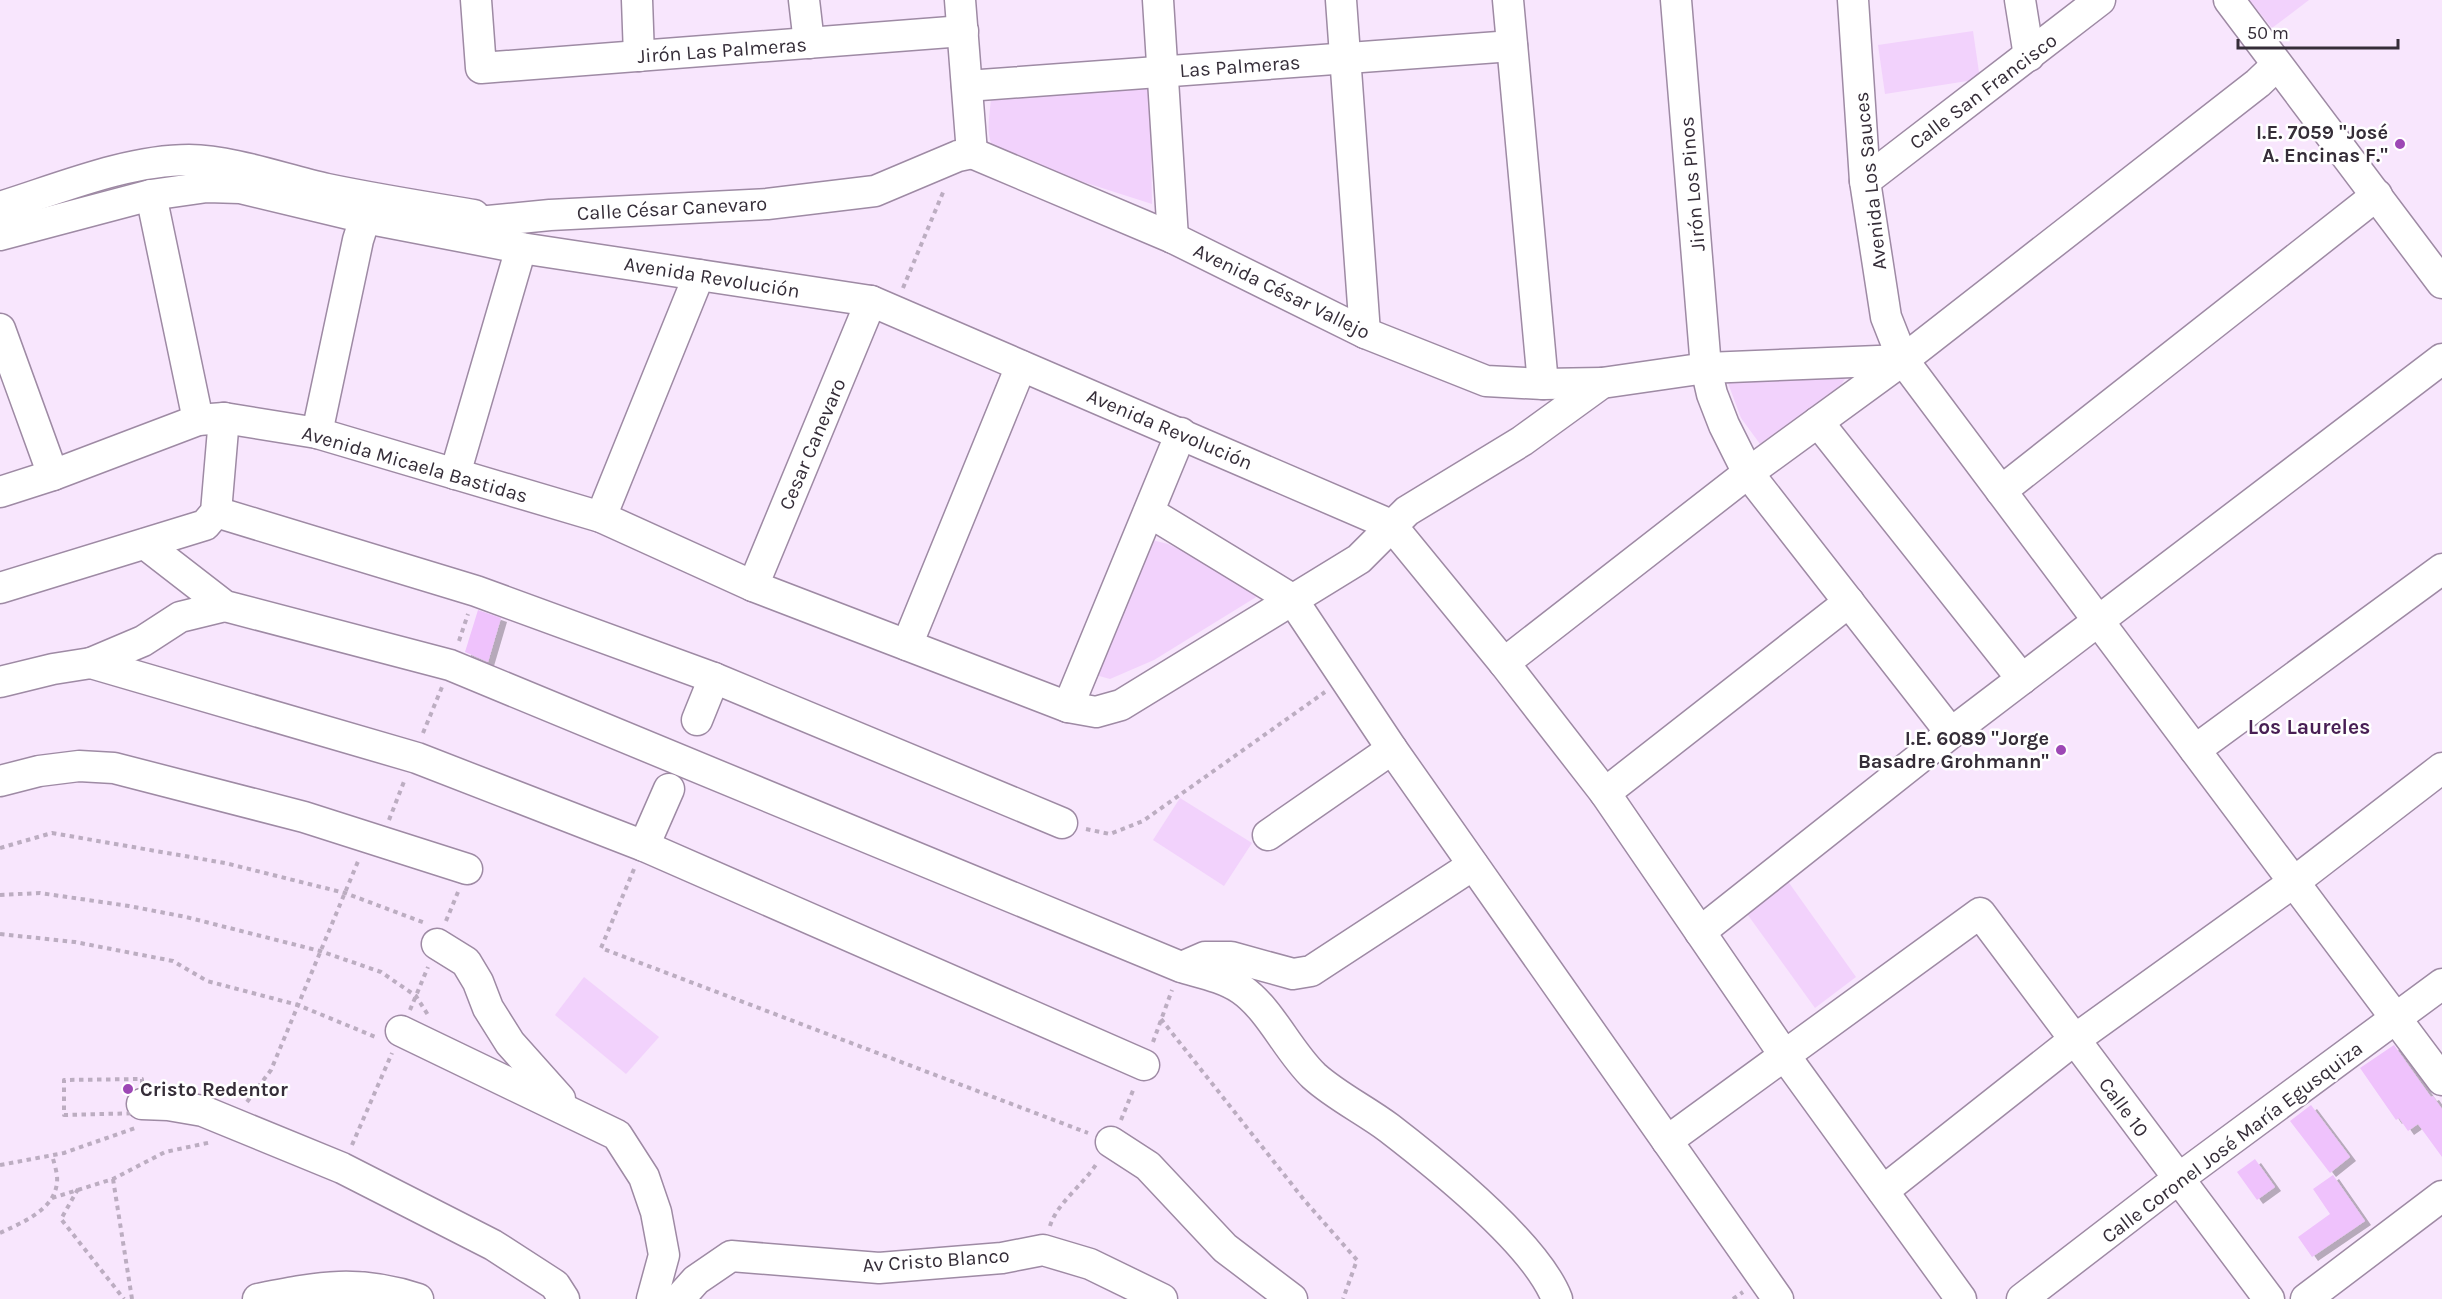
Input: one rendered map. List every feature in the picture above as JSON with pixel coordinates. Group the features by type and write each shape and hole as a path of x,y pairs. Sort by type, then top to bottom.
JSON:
{"street":[{"name":"Jirón Las Palmeras","path":"476,0 481,68 963,31"},
{"path":"637,0 639,56"},
{"path":"804,0 809,43"},
{"path":"960,0 967,86 965,155"},
{"path":"1158,0 1173,238"},
{"path":"1341,0 1365,333"},
{"path":"1508,0 1543,384"},
{"name":"Jirón Los Pinos","path":"1676,0 1706,368 1712,394 1724,425 1748,473 1951,733"},
{"name":"Avenida Los Sauces","path":"1853,0 1865,181 1886,317 1903,360 2442,1080"},
{"path":"2020,0 2029,56"},
{"name":"Calle San Francisco","path":"1865,181 2100,0"},
{"path":"2229,0 2442,283"},
{"name":"Las Palmeras","path":"967,86 1512,46"},
{"path":"1504,663 1748,473 1903,360 2258,83 2277,65"},
{"name":"Avenida César Vallejo","path":"965,155 1173,238 1365,333 1486,381 1543,384 1602,383 1706,368 1903,360"},
{"name":"Calle César Canevaro","path":"365,218 406,215 478,222 670,207 767,204 875,191 965,155"},
{"path":"0,207 90,178 145,165 189,160 241,168 328,189 512,219"},
{"name":"Avenida Revolución","path":"0,235 151,195 207,187 240,188 365,218 521,248 882,306 1391,525"},
{"path":"0,588 205,525 216,512 211,419 151,195"},
{"path":"2001,491 2377,195"},
{"path":"317,433 358,240 365,218"},
{"path":"455,474 521,248"},
{"path":"601,517 699,275"},
{"name":"Cesar Canevaro","path":"753,586 882,306"},
{"path":"0,329 53,475"},
{"path":"1700,932 1951,733 2442,359"},
{"path":"908,645 1021,366"},
{"name":"Avenida Micaela Bastidas","path":"0,492 211,419 317,433 601,517 753,586 1068,707 1096,712 1121,705 1359,560 1407,511 1522,441 1602,383"},
{"path":"1818,422 2022,679"},
{"path":"1068,707 1181,433"},
{"path":"216,512 476,591 714,678 1062,824"},
{"path":"1149,512 1292,599 1392,749 1778,1299"},
{"path":"1391,525 1504,663 1605,793 1785,1056 1961,1299"},
{"path":"145,544 225,606 450,665 1181,967 1223,980 1241,990 1254,1002 1316,1078 1388,1128 1454,1182 1496,1221 1532,1258 1557,1299"},
{"path":"2195,750 2442,569"},
{"path":"1605,793 1849,602"},
{"path":"0,682 53,669 91,663 142,641 180,617 225,606"},
{"path":"91,663 417,758 644,846 1144,1065"},
{"path":"697,720 714,678"},
{"path":"1268,835 1392,749"},
{"path":"0,782 39,771 79,766 114,768 304,817 467,869"},
{"path":"1883,1191 2074,1040 2294,882 2442,768"},
{"path":"644,846 669,789"},
{"path":"1181,967 1205,957 1231,957 1293,974 1311,972 1473,865"},
{"name":"Calle 10","path":"1785,1056 1980,913 2269,1299"},
{"path":"434,935 466,962 478,982 488,1008 510,1043 570,1111"},
{"name":"Calle Coronel José María Egusquiza","path":"2022,1299 2178,1179 2397,1020 2442,984"},
{"path":"393,1036 432,1046 616,1135 644,1177 656,1212 664,1255 652,1299"},
{"path":"1667,1142 1785,1056"},
{"path":"142,1115 168,1105 203,1111 342,1168 493,1245 555,1285 564,1299"},
{"path":"1112,1142 1148,1166 1225,1248 1292,1299"},
{"path":"2306,1299 2442,1196"},
{"name":"Av Cristo Blanco","path":"679,1299 696,1280 731,1256 879,1268 1002,1258 1043,1250 1090,1264 1162,1299"},
{"path":"258,1299 311,1289 351,1285 390,1290 418,1299"}],"path":[{"path":"882,306 965,155"},
{"path":"1062,824 1110,834 1143,821 1344,678"},
{"path":"0,848 52,833 225,863 345,893 434,935"},
{"path":"644,846 601,948 1112,1142"},
{"path":"0,895 40,893 186,917 330,955 381,972 416,996 430,1018 432,1046"},
{"path":"0,934 75,942 173,961 207,981 298,1005 393,1036"},
{"path":"1043,1250 1053,1216 1088,1179 1112,1142 1181,967"},
{"path":"1161,1019 1305,1201 1357,1260 1343,1299"},
{"path":"142,1115 142,1079 64,1080 64,1115 142,1113 142,1115"},
{"path":"0,1165 52,1155 142,1115"},
{"path":"52,1198 78,1188 113,1179 165,1152 236,1137 250,1130"},
{"path":"0,1233 37,1214 52,1198 57,1182 52,1155"},
{"path":"113,1179 132,1299"},
{"path":"78,1188 61,1220 124,1299"}],"shaded area":[{"path":"2249,0 2309,0 2272,28"},
{"path":"1973,31 1980,79 1885,94 1878,45"},
{"path":"1150,85 1152,204 999,155 991,143 989,128 991,98"},
{"path":"1849,373 1841,385 1760,444 1741,418 1725,375"},
{"path":"1148,539 1168,544 1266,591 1154,660 1110,679 1092,674"},
{"path":"1180,798 1252,843 1224,886 1153,840"},
{"path":"1787,880 1856,977 1815,1008 1745,911"},
{"path":"584,977 659,1037 626,1074 555,1015"}],"building":[{"path":"478,610 501,618 488,662 465,652"},
{"path":"2394,1045 2442,1109 2442,1157 2418,1124 2408,1131 2399,1118 2396,1120 2360,1068"},
{"path":"2311,1105 2350,1157 2330,1173 2290,1121"},
{"path":"2255,1159 2275,1187 2257,1200 2237,1172"},
{"path":"2333,1175 2365,1221 2312,1257 2298,1237 2330,1214 2313,1189"}],"place":[{"name":"I.E. 7059 \"José A. Encinas F.\"","path":"2400,144"},
{"name":"I.E. 6089 \"Jorge Basadre Grohmann\"","path":"2061,750"},
{"name":"Cristo Redentor","path":"128,1089"}],"district":[{"name":"Los Laureles","path":"2309,727"}]}
